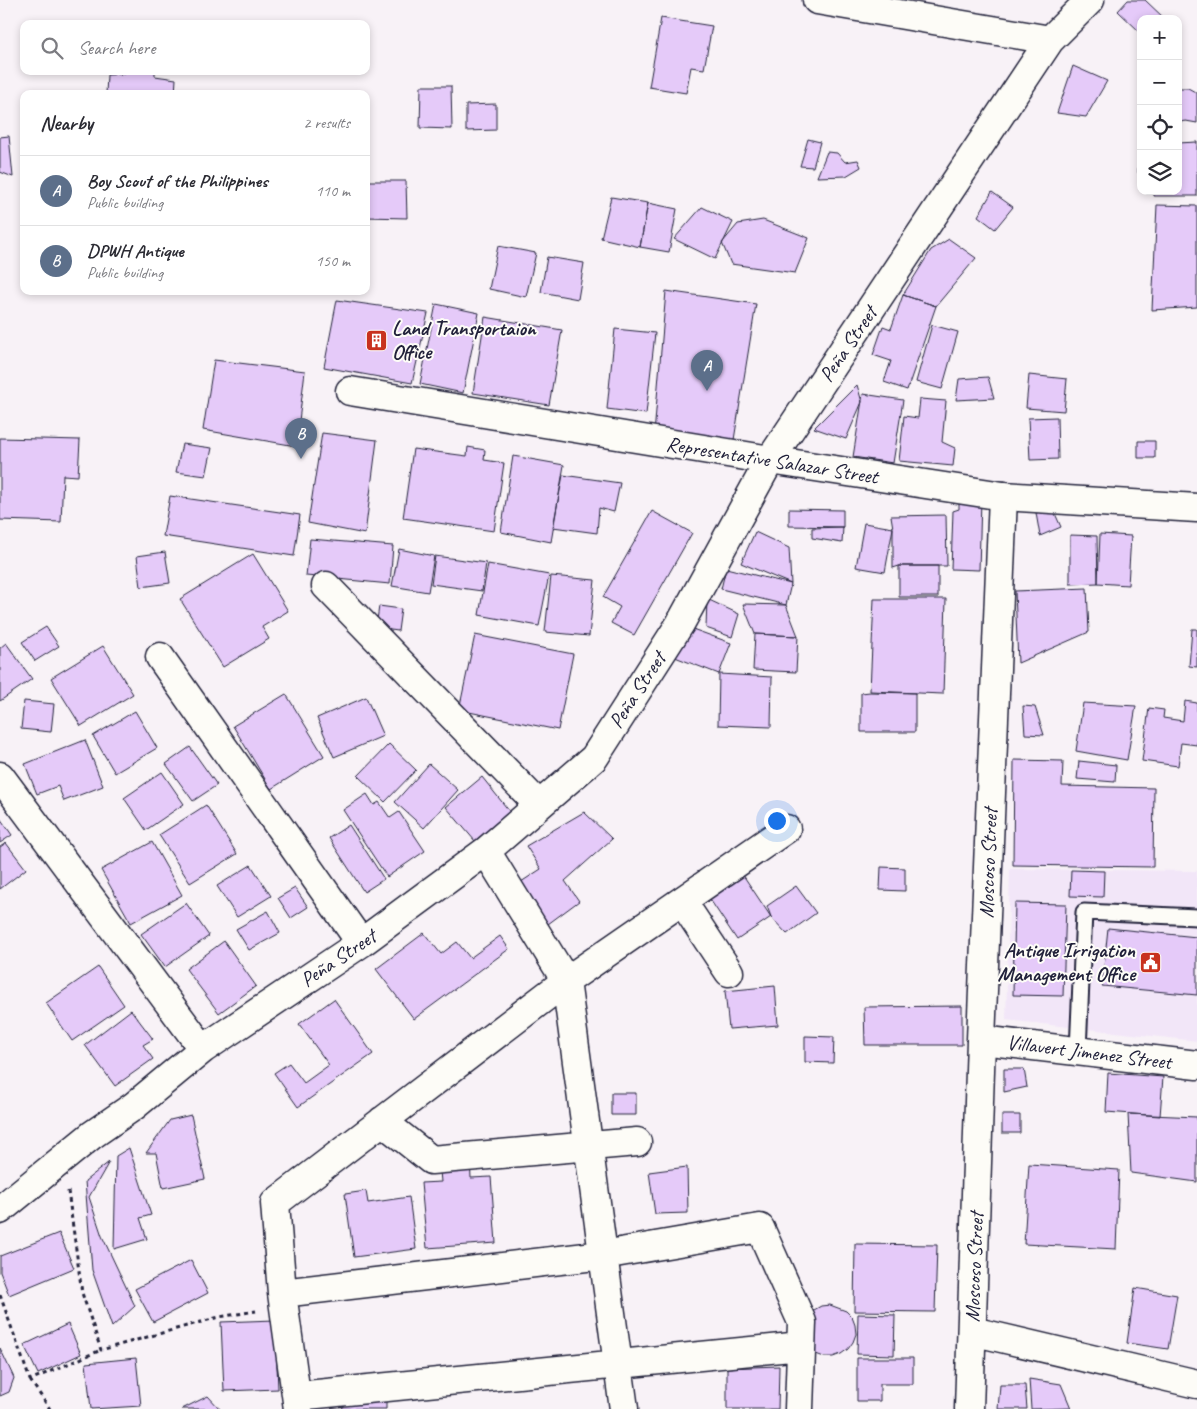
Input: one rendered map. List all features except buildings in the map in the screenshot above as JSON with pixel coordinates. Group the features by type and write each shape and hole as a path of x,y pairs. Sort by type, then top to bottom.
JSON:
{"street":[{"path":"817,0 1050,40"},
{"name":"Peña Street","path":"0,1210 92,1135 114,1122 203,1049 361,943 486,851 594,758 680,624 770,460 1050,40 1090,0"},
{"name":"Representative Salazar Street","path":"350,391 1003,496 1197,508"},
{"name":"Moscoso Street","path":"969,1409 981,1040 1003,496"},
{"path":"326,586 538,805"},
{"path":"160,657 361,943"},
{"path":"0,776 203,1049"},
{"path":"786,829 566,981 275,1203 282,1293 297,1402 618,1364 801,1346"},
{"path":"486,851 566,981 624,1409"},
{"path":"682,901 729,972"},
{"name":"Villavert Jimenez Street","path":"981,1040 1197,1065"},
{"path":"382,1122 431,1160 637,1142"},
{"path":"282,1293 603,1255 760,1228 802,1322 799,1409"},
{"path":"972,1331 1197,1384"}],"lane":[{"path":"1078,1051 1084,912 1197,917"}],"path":[{"path":"64,1158 82,1293 101,1350"},
{"path":"30,1380 101,1350 219,1317 267,1310 282,1293"},
{"path":"0,1296 30,1380 50,1409"}],"shaded area":[{"path":"1010,869 1197,871 1197,1041 1006,1020"}],"place":[{"name":"Land Transportaion Office","path":"376,340"},
{"name":"Boy Scout of the Philippines","path":"707,391"},
{"name":"DPWH Antique","path":"301,459"},
{"name":"Antique Irrigation Management Office","path":"1151,962"}]}
